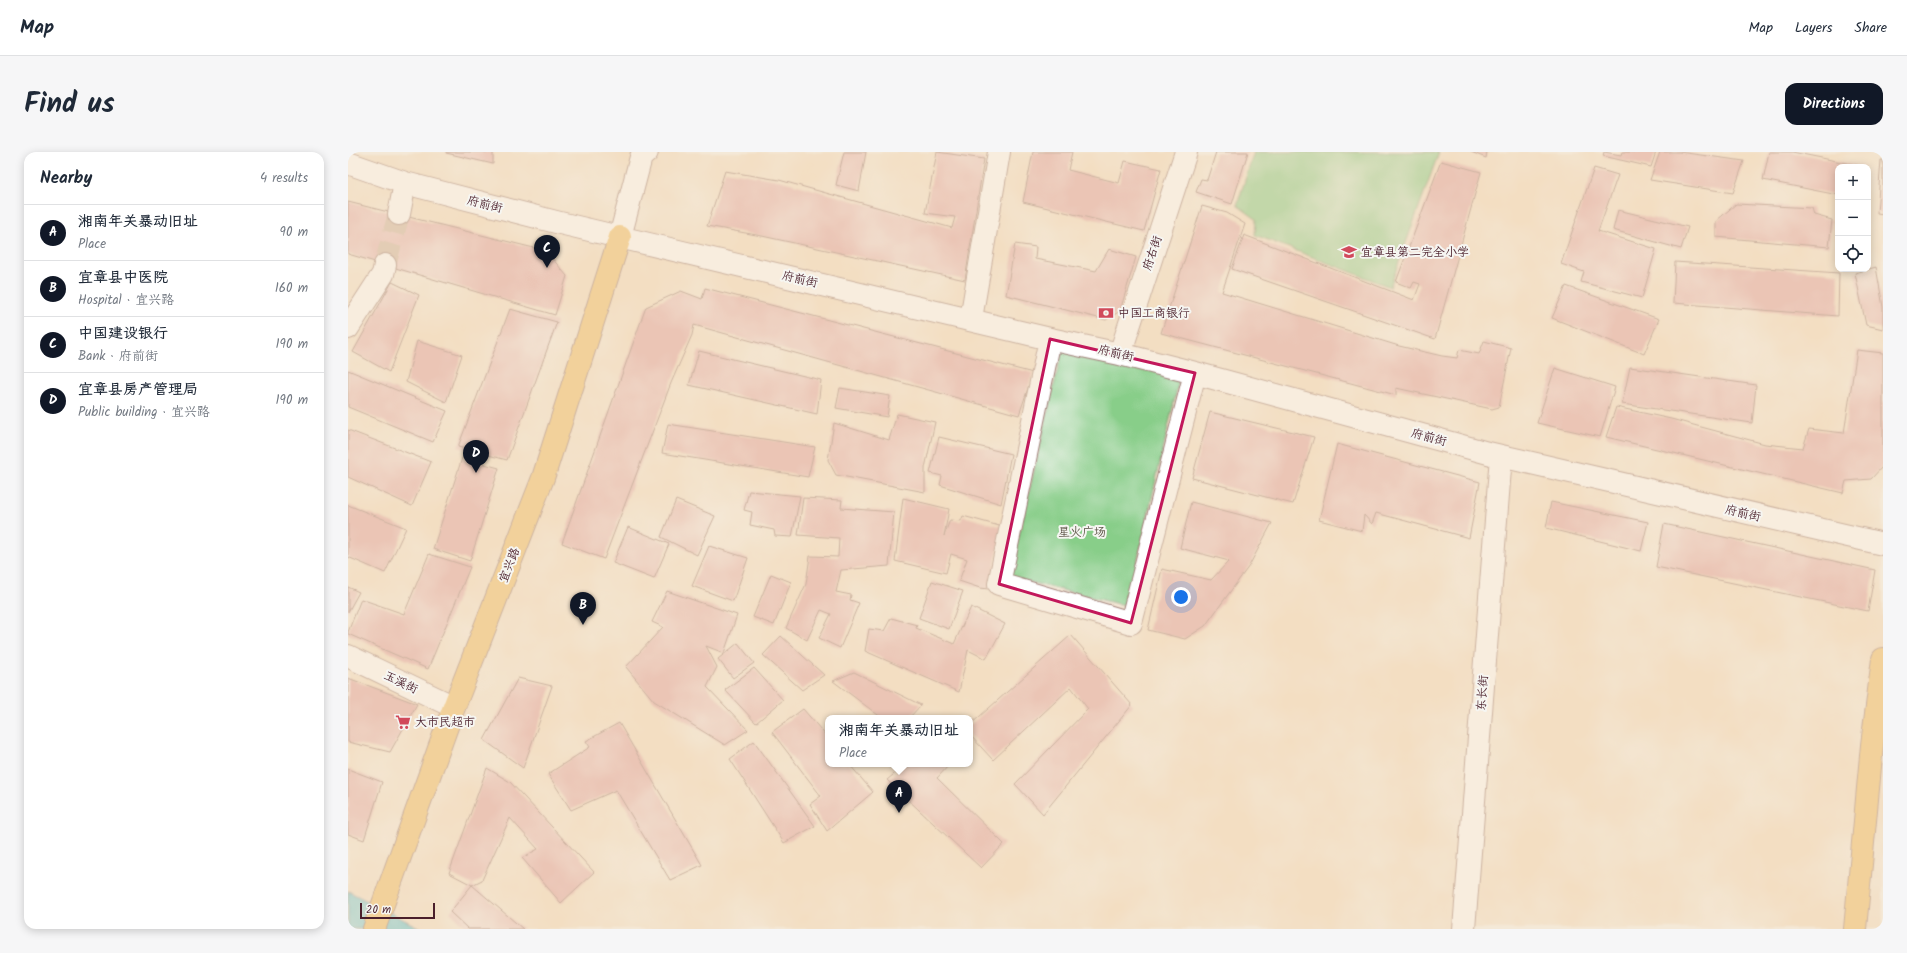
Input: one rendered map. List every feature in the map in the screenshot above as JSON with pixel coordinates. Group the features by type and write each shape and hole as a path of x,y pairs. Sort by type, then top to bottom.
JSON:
{"main road":[{"name":"宜兴路","path":"374,929 454,707 543,478 620,237"},
{"path":"1855,929 1872,745 1883,659"}],"street":[{"path":"971,319 999,152"},
{"name":"府右街","path":"1120,354 1186,152"},
{"path":"620,237 641,154"},
{"name":"府前街","path":"348,163 405,183 620,237 971,319 1050,339 1120,354 1501,456 1883,544"},
{"path":"399,214 405,183"},
{"path":"348,328 383,274 385,265"},
{"path":"1050,339 998,584 1131,623 1195,373"},
{"name":"东长街","path":"1464,929 1501,456"},
{"name":"玉溪街","path":"348,656 454,707"}],"highlighted area":[{"path":"1050,339 1195,373 1131,623 999,584"}],"green space":[{"path":"1254,152 1439,152 1390,287 1255,235 1256,219 1237,205"},
{"name":"星火广场","path":"1063,347 1180,376 1127,606 1009,577"}],"water":[{"path":"348,891 422,929 348,929"}],"building":[{"path":"493,152 493,164 446,153"},
{"path":"844,152 866,152 859,191 836,185"},
{"path":"937,152 984,159 965,280 762,236 707,226 725,171 779,180 952,228 955,217 925,213"},
{"path":"1033,152 1072,152 1068,170 1119,183 1125,161 1161,169 1144,231 1023,202"},
{"path":"1216,152 1248,152 1232,204 1196,192 1201,179 1207,180"},
{"path":"1471,152 1487,152 1486,158"},
{"path":"1604,152 1621,155 1622,152 1656,152 1651,167 1603,156"},
{"path":"1660,152 1679,152 1744,161 1733,193 1650,180"},
{"path":"1769,152 1792,152 1851,164 1835,164 1835,194 1763,180"},
{"path":"1881,160 1883,160 1883,214 1877,213"},
{"path":"1441,161 1481,172 1435,339 1232,269 1244,235 1414,300 1420,284 1414,282 1411,288 1396,282"},
{"path":"1594,168 1618,175 1598,231 1656,249 1642,298 1581,282 1584,272 1561,264"},
{"path":"348,202 546,251 567,276 555,315 348,254"},
{"path":"1736,204 1812,208 1814,215 1832,220 1829,247 1716,237 1716,221"},
{"path":"1202,206 1227,213 1245,224 1222,292 1399,346 1442,356 1457,358 1459,350 1479,354 1484,341 1511,348 1499,407 1492,409 1396,388 1396,395 1161,333"},
{"path":"1618,210 1688,227 1681,249 1613,230"},
{"path":"1015,244 1036,247 1035,259 1096,271 1109,249 1136,257 1120,311 1106,320 1006,295"},
{"path":"1675,262 1839,273 1838,316 1673,303"},
{"path":"1876,267 1883,307 1883,329 1866,325 1855,273 1871,272 1871,268"},
{"path":"392,282 419,295 389,372 353,352"},
{"path":"1566,286 1659,319 1644,354 1552,318"},
{"path":"705,288 1033,373 1019,415 694,325 692,335 671,383 604,559 562,543 646,307 681,291 702,299"},
{"path":"510,309 557,322 507,460 458,447"},
{"path":"417,341 462,355 446,402 406,382"},
{"path":"1857,350 1883,353 1883,466 1871,479 1846,481 1843,493 1606,437 1616,407 1671,419 1765,444 1803,448 1809,429 1844,433"},
{"path":"699,351 821,380 817,414 689,385"},
{"path":"1630,367 1756,385 1752,423 1622,404"},
{"path":"1555,368 1615,387 1600,437 1537,423"},
{"path":"348,370 447,411 433,442 348,407"},
{"path":"840,388 890,396 887,417 836,408"},
{"path":"1210,412 1314,437 1293,504 1192,478"},
{"path":"897,414 935,422 925,468 925,492 836,475 828,460 834,423 889,440"},
{"path":"668,424 815,447 808,477 662,453"},
{"path":"348,430 431,462 412,506 348,477"},
{"path":"939,437 1011,454 1001,504 940,485 942,476 930,473"},
{"path":"1337,444 1480,482 1469,538 1376,513 1372,524 1364,515 1362,531 1319,520"},
{"path":"462,458 499,468 470,561 433,549"},
{"path":"749,491 800,496 792,537 775,536 774,530 750,525 752,512 744,510"},
{"path":"803,498 842,500 841,508 894,512 889,566 841,570 836,592 851,595 850,600 859,603 840,648 819,638 831,614 821,610 807,640 786,628 806,584 810,556 838,557 839,538 798,535"},
{"path":"903,498 949,509 944,536 950,520 961,521 963,516 1003,527 989,589 980,588 959,581 967,559 951,554 946,573 895,561"},
{"path":"676,500 715,516 697,555 661,537"},
{"path":"1191,502 1272,523 1249,566 1205,626 1185,639 1148,630 1162,569 1211,580 1229,561 1180,548"},
{"path":"1551,502 1648,522 1641,551 1546,528"},
{"path":"348,505 406,528 385,573 348,557"},
{"path":"1664,524 1875,570 1868,611 1656,567"},
{"path":"628,527 669,544 654,579 613,563"},
{"path":"709,546 748,558 733,601 692,586"},
{"path":"429,554 470,567 428,669 348,634 348,632 361,599 404,614"},
{"path":"771,574 791,582 774,625 753,617"},
{"path":"932,581 963,591 949,629 919,618"},
{"path":"348,587 359,592 348,612"},
{"path":"667,591 737,615 724,653 706,646 717,667 707,687 748,730 725,745 654,701 626,667 663,627 652,622"},
{"path":"971,607 1005,624 986,659 968,650 959,692 865,651 869,629 884,631 891,618 917,625 916,628 954,644"},
{"path":"1071,635 1132,705 1043,814 1015,784 1088,709 1071,687 993,760 973,738 973,722"},
{"path":"781,636 824,675 802,690 763,655"},
{"path":"738,643 754,663 733,678 718,659"},
{"path":"754,668 783,700 756,723 725,690"},
{"path":"854,672 921,705 912,715 878,715 833,681"},
{"path":"348,678 417,704 390,752 348,742"},
{"path":"518,678 552,686 523,768 484,740"},
{"path":"803,709 825,735 825,767 852,767 873,792 827,831 810,804 821,796 772,732"},
{"path":"619,723 702,865 670,880 616,790 571,810 548,774 590,747 586,741"},
{"path":"754,741 815,826 784,843 730,759"},
{"path":"902,767 947,767 937,778 1004,844 981,868 887,780"},
{"path":"487,768 510,782 594,872 561,903 522,858 538,849 510,818 482,880 472,885 449,873"},
{"path":"348,769 382,782 364,840 348,834"},
{"path":"472,885 523,929 468,929 450,912"}],"tunnel":[{"path":"385,265 399,214"}],"place":[{"name":"宜章县第二完全小学","path":"1349,252"},
{"name":"中国建设银行","path":"547,268"},
{"name":"中国工商银行","path":"1106,313"},
{"name":"宜章县房产管理局","path":"476,473"},
{"name":"宜章县中医院","path":"583,625"},
{"name":"大市民超市","path":"403,722"},
{"name":"湘南年关暴动旧址","path":"899,813"}]}
